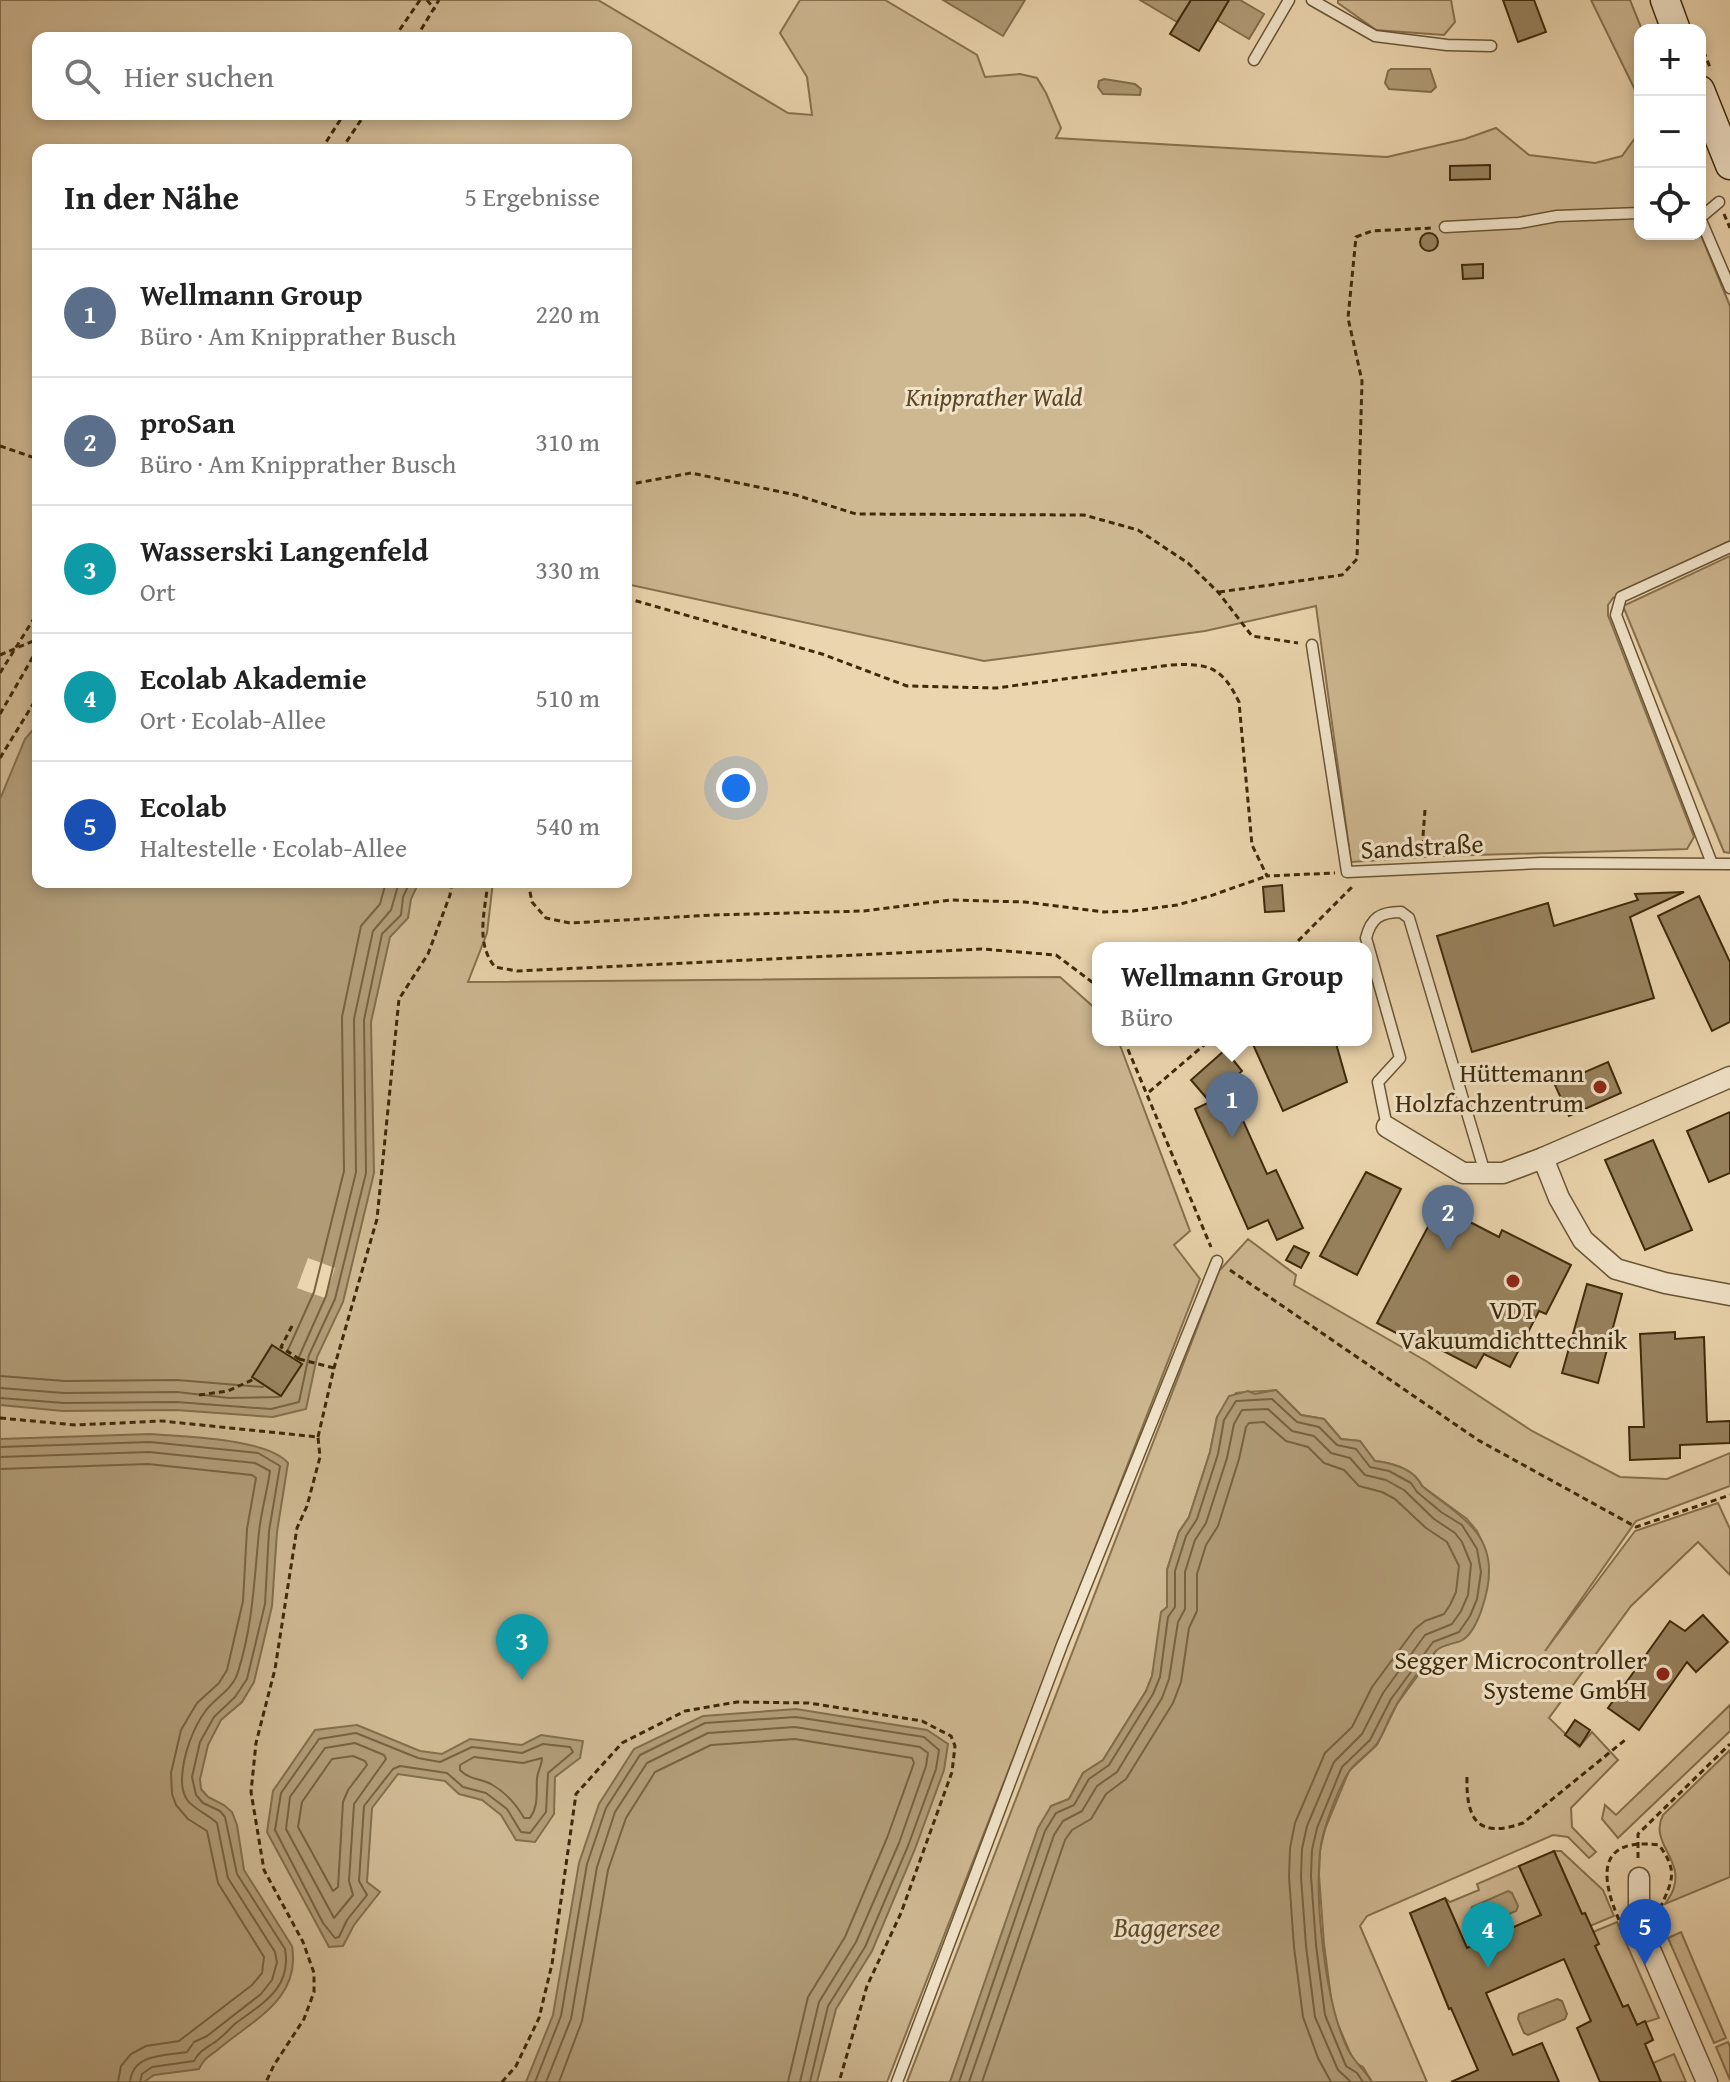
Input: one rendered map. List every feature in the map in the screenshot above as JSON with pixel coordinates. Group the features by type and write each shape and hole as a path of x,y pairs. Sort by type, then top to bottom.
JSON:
{"street":[{"path":"1665,0 1674,24"},
{"path":"1702,96 1730,165"},
{"path":"1387,1127 1463,1173 1503,1173 1730,1077"},
{"path":"1543,1158 1559,1198 1583,1240 1616,1269 1665,1283 1730,1295"},
{"path":"1639,1878 1639,1913 1646,1940 1707,2082"}],"lane":[{"path":"1254,60 1289,0"},
{"path":"1312,0 1375,36 1447,45 1491,46"},
{"path":"1706,213 1719,202"},
{"path":"1445,227 1519,223 1557,216 1634,213"},
{"path":"1706,232 1730,288"},
{"path":"1711,861 1616,615 1621,597 1730,547"},
{"name":"Sandstraße","path":"1312,645 1347,872 1541,863 1711,861 1730,864"},
{"path":"1367,942 1370,923 1377,916 1401,912 1409,918 1486,1175"},
{"path":"1372,959 1400,1058 1378,1082 1387,1127"},
{"path":"897,2082 1062,1645 1217,1261"}],"path":[{"path":"398,32 420,0"},
{"path":"427,0 435,10"},
{"path":"420,32 439,0"},
{"path":"325,144 340,120"},
{"path":"345,144 361,120"},
{"path":"1218,592 1342,575 1357,559 1362,381 1348,318 1356,237 1372,231 1445,227"},
{"path":"0,446 32,457"},
{"path":"632,484 691,473 796,495 856,514 1084,515 1138,530 1188,563 1218,592 1252,636 1312,645"},
{"path":"632,600 822,654 907,686 996,688 1171,665 1197,664 1216,670 1230,684 1239,702 1252,845 1267,876"},
{"path":"0,673 32,622"},
{"path":"0,655 32,642"},
{"path":"0,714 32,658"},
{"path":"0,758 32,706"},
{"path":"1425,810 1423,836 1426,868"},
{"path":"1297,942 1369,870"},
{"path":"529,888 532,902 546,918 570,923 864,911 951,900 1025,902 1104,912 1133,911 1199,899 1267,876 1347,872"},
{"path":"266,2082 304,2019 314,1992 314,1973 303,1942 264,1870 251,1792 256,1743 275,1669 297,1528 307,1506 320,1457 318,1437 334,1368 377,1219 399,999 428,954 451,888"},
{"path":"487,888 482,939 485,955 495,967 517,971 982,949 1056,955 1092,982"},
{"path":"1127,1046 1217,1261 1478,1440 1636,1527 1730,1495"},
{"path":"1148,1094 1203,1046"},
{"path":"292,1326 281,1347 298,1360 334,1368"},
{"path":"199,1395 228,1391 254,1379"},
{"path":"0,1418 76,1425 162,1421 318,1437"},
{"path":"502,2082 516,2066 539,2018 552,1964 576,1794 622,1743 685,1711 737,1702 809,1703 922,1721 951,1736 955,1746 952,1772 901,1913 867,1986 839,2082"},
{"path":"1467,1777 1466,1796 1481,1826 1492,1831 1509,1828 1523,1823 1625,1740"},
{"path":"1639,1878 1638,1834 1730,1744"}],"green space":[{"name":"Knipprather Wald","path":"0,0 598,0 788,113 812,115 807,77 780,33 800,0 885,0 977,55 985,77 1020,74 1037,78 1061,128 1056,138 1387,157 1465,139 1496,128 1529,155 1595,163 1622,156 1634,139 1634,240 1703,240 1730,306 1730,541 1613,598 1608,605 1608,615 1694,837 1687,849 1441,856 1351,862 1316,606 1205,631 984,661 632,585 632,144 32,144 32,888 492,888 487,933 468,982 1060,977 1092,1006 1092,1046 1120,1046 1190,1231 1174,1245 1200,1279 887,2082 0,2082"},
{"path":"1338,0 1451,0 1455,22 1444,35 1376,30"},
{"path":"1591,0 1630,0 1640,24 1634,24 1634,88"},
{"path":"1730,556 1730,853 1724,852 1623,606"},
{"path":"1248,1239 1296,1275 1294,1285 1426,1361 1532,1431 1620,1477 1667,1479 1730,1453 1730,1486 1636,1521 1545,1651 1635,1531 1718,1503 1730,1529 1730,1575 1698,1542 1631,1606 1549,1718 1579,1747 1592,1732 1618,1760 1571,1808 1572,1827 1596,1852 1589,1858 1568,1837 1553,1835 1367,1916 1360,1926 1427,2082 1372,2082 1363,2067 1354,2062 1333,2013 1324,1944 1320,1850 1325,1829 1349,1771 1377,1745 1397,1704 1438,1648 1464,1639 1484,1546 1467,1519 1422,1486 1408,1471 1375,1461 1360,1441 1341,1439 1324,1419 1301,1415 1276,1390 1236,1393 1217,1417 1210,1452 1189,1517 1179,1532 1167,1570 1167,1607 1146,1691 1103,1760 1083,1773 1069,1799 1051,1806 950,2082 907,2082 1219,1271"},
{"path":"1730,1705 1730,1731 1618,1838 1602,1819 1605,1805 1616,1815"},
{"path":"1730,1750 1730,1877 1665,1904 1673,1891 1676,1877 1660,1834 1663,1815"},
{"path":"1554,1851 1561,1851 1603,1890 1614,1916 1590,1926"},
{"path":"1519,1866 1541,1915 1467,1948 1445,1898 1450,1902 1479,1890 1477,1884"},
{"path":"1617,1922 1659,2018 1637,2025 1628,2005 1623,2007 1595,1946 1593,1932"},
{"path":"1681,1932 1726,2038 1714,2043 1668,1938"},
{"path":"1728,2042 1730,2047 1730,2080 1716,2047"},
{"path":"1674,2054 1686,2082 1661,2082 1653,2063"}],"water":[{"path":"943,0 1025,0 1003,36"},
{"path":"1140,0 1191,0 1177,22"},
{"path":"1229,0 1240,0 1264,14 1249,39 1217,20"},
{"path":"1391,69 1430,69 1436,87 1431,92 1389,89 1385,83"},
{"path":"1104,79 1135,84 1141,89 1140,95 1103,94 1098,87 1099,81"},
{"path":"32,731 32,888 416,888 408,918 390,937 371,1022 374,1173 343,1302 317,1357 306,1409 273,1417 176,1410 63,1411 0,1405 0,799 25,739"},
{"name":"Baggersee","path":"1276,1390 1301,1415 1324,1419 1341,1439 1360,1441 1375,1461 1395,1465 1414,1475 1422,1486 1467,1522 1476,1532 1488,1557 1487,1589 1474,1626 1464,1639 1436,1651 1410,1684 1378,1742 1348,1773 1321,1843 1320,1922 1332,2001 1348,2049 1372,2082 950,2082 1038,1828 1051,1806 1069,1799 1083,1773 1103,1760 1146,1691 1152,1676 1161,1612 1167,1607 1167,1570 1179,1532 1189,1517 1210,1452 1217,1417 1229,1396 1248,1391 1255,1394"},
{"path":"150,1434 244,1444 262,1448 288,1463 277,1532 272,1606 254,1682 242,1702 221,1720 208,1745 200,1779 201,1789 208,1797 232,1812 244,1870 292,1946 293,1964 289,1980 273,2006 206,2059 199,2069 154,2075 144,2082 0,2082 0,1439"},
{"path":"796,1709 927,1730 948,1744 944,1770 915,1849 872,1951 836,2009 817,2082 526,2082 553,2015 579,1863 599,1804 634,1749 703,1716"},
{"path":"357,1725 420,1751 442,1754 470,1739 522,1745 541,1735 583,1741 580,1758 555,1777 554,1814 535,1842 516,1840 501,1815 482,1800 459,1794 445,1781 398,1774 372,1808 367,1882 380,1892 354,1925 343,1946 329,1947 267,1832 273,1791 315,1730"},
{"path":"1508,1891 1518,1906 1516,1911 1476,1926 1470,1912 1472,1907"},
{"path":"1557,1999 1562,2001 1567,2014 1565,2019 1528,2035 1524,2033 1519,2014"}],"pier":[{"path":"308,1258 335,1268 325,1298 297,1288"}],"building":[{"path":"1191,0 1229,0 1199,51 1170,34"},
{"path":"1503,0 1534,0 1546,32 1518,42"},
{"path":"1490,165 1490,179 1450,180 1450,166"},
{"path":"1429,233 1438,242 1429,251 1420,242"},
{"path":"1483,264 1483,278 1463,279 1462,265"},
{"path":"1282,885 1284,911 1265,912 1263,887"},
{"path":"1684,892 1630,917 1654,998 1472,1052 1437,936 1548,903 1554,926 1638,900 1635,894"},
{"path":"1699,896 1730,962 1730,1022 1712,1031 1658,916"},
{"path":"1254,1046 1337,1046 1347,1082 1283,1111"},
{"path":"1225,1050 1242,1071 1227,1085 1267,1174 1276,1170 1303,1228 1277,1240 1268,1220 1248,1229 1195,1109 1210,1102 1191,1080"},
{"path":"1608,1062 1621,1093 1569,1116 1555,1085"},
{"path":"1730,1112 1730,1173 1709,1182 1687,1131"},
{"path":"1653,1140 1692,1230 1645,1250 1605,1160"},
{"path":"1366,1172 1401,1189 1357,1275 1320,1256"},
{"path":"1439,1206 1499,1237 1502,1230 1571,1265 1546,1314 1539,1311 1510,1367 1484,1354 1476,1368 1426,1342 1423,1347 1377,1323"},
{"path":"1294,1246 1309,1253 1301,1268 1286,1260"},
{"path":"1587,1284 1622,1294 1598,1383 1562,1373"},
{"path":"1675,1332 1675,1339 1704,1337 1707,1422 1730,1421 1730,1443 1680,1445 1680,1458 1630,1460 1629,1427 1644,1427 1640,1334"},
{"path":"272,1345 302,1364 281,1396 252,1377"},
{"path":"1703,1615 1728,1642 1696,1672 1687,1662 1639,1730 1608,1708 1670,1621 1685,1631"},
{"path":"1575,1720 1590,1730 1580,1746 1565,1735"},
{"path":"1554,1851 1599,1944 1595,1946 1623,2007 1628,2005 1637,2025 1645,2021 1653,2040 1645,2044 1661,2082 1600,2082 1577,2028 1591,2021 1564,1959 1486,1993 1513,2055 1542,2043 1559,2082 1451,2082 1478,2070 1410,1913 1445,1898 1467,1948 1541,1915 1519,1866"}],"place":[{"name":"Hüttemann Holzfachzentrum","path":"1600,1087"},
{"name":"Wellmann Group","path":"1232,1138"},
{"name":"proSan","path":"1448,1251"},
{"name":"VDT Vakuumdichttechnik","path":"1513,1281"},
{"name":"Segger Microcontroller Systeme GmbH","path":"1663,1674"},
{"name":"Wasserski Langenfeld","path":"522,1680"},
{"name":"Ecolab","path":"1645,1965"},
{"name":"Ecolab Akademie","path":"1488,1968"}]}
